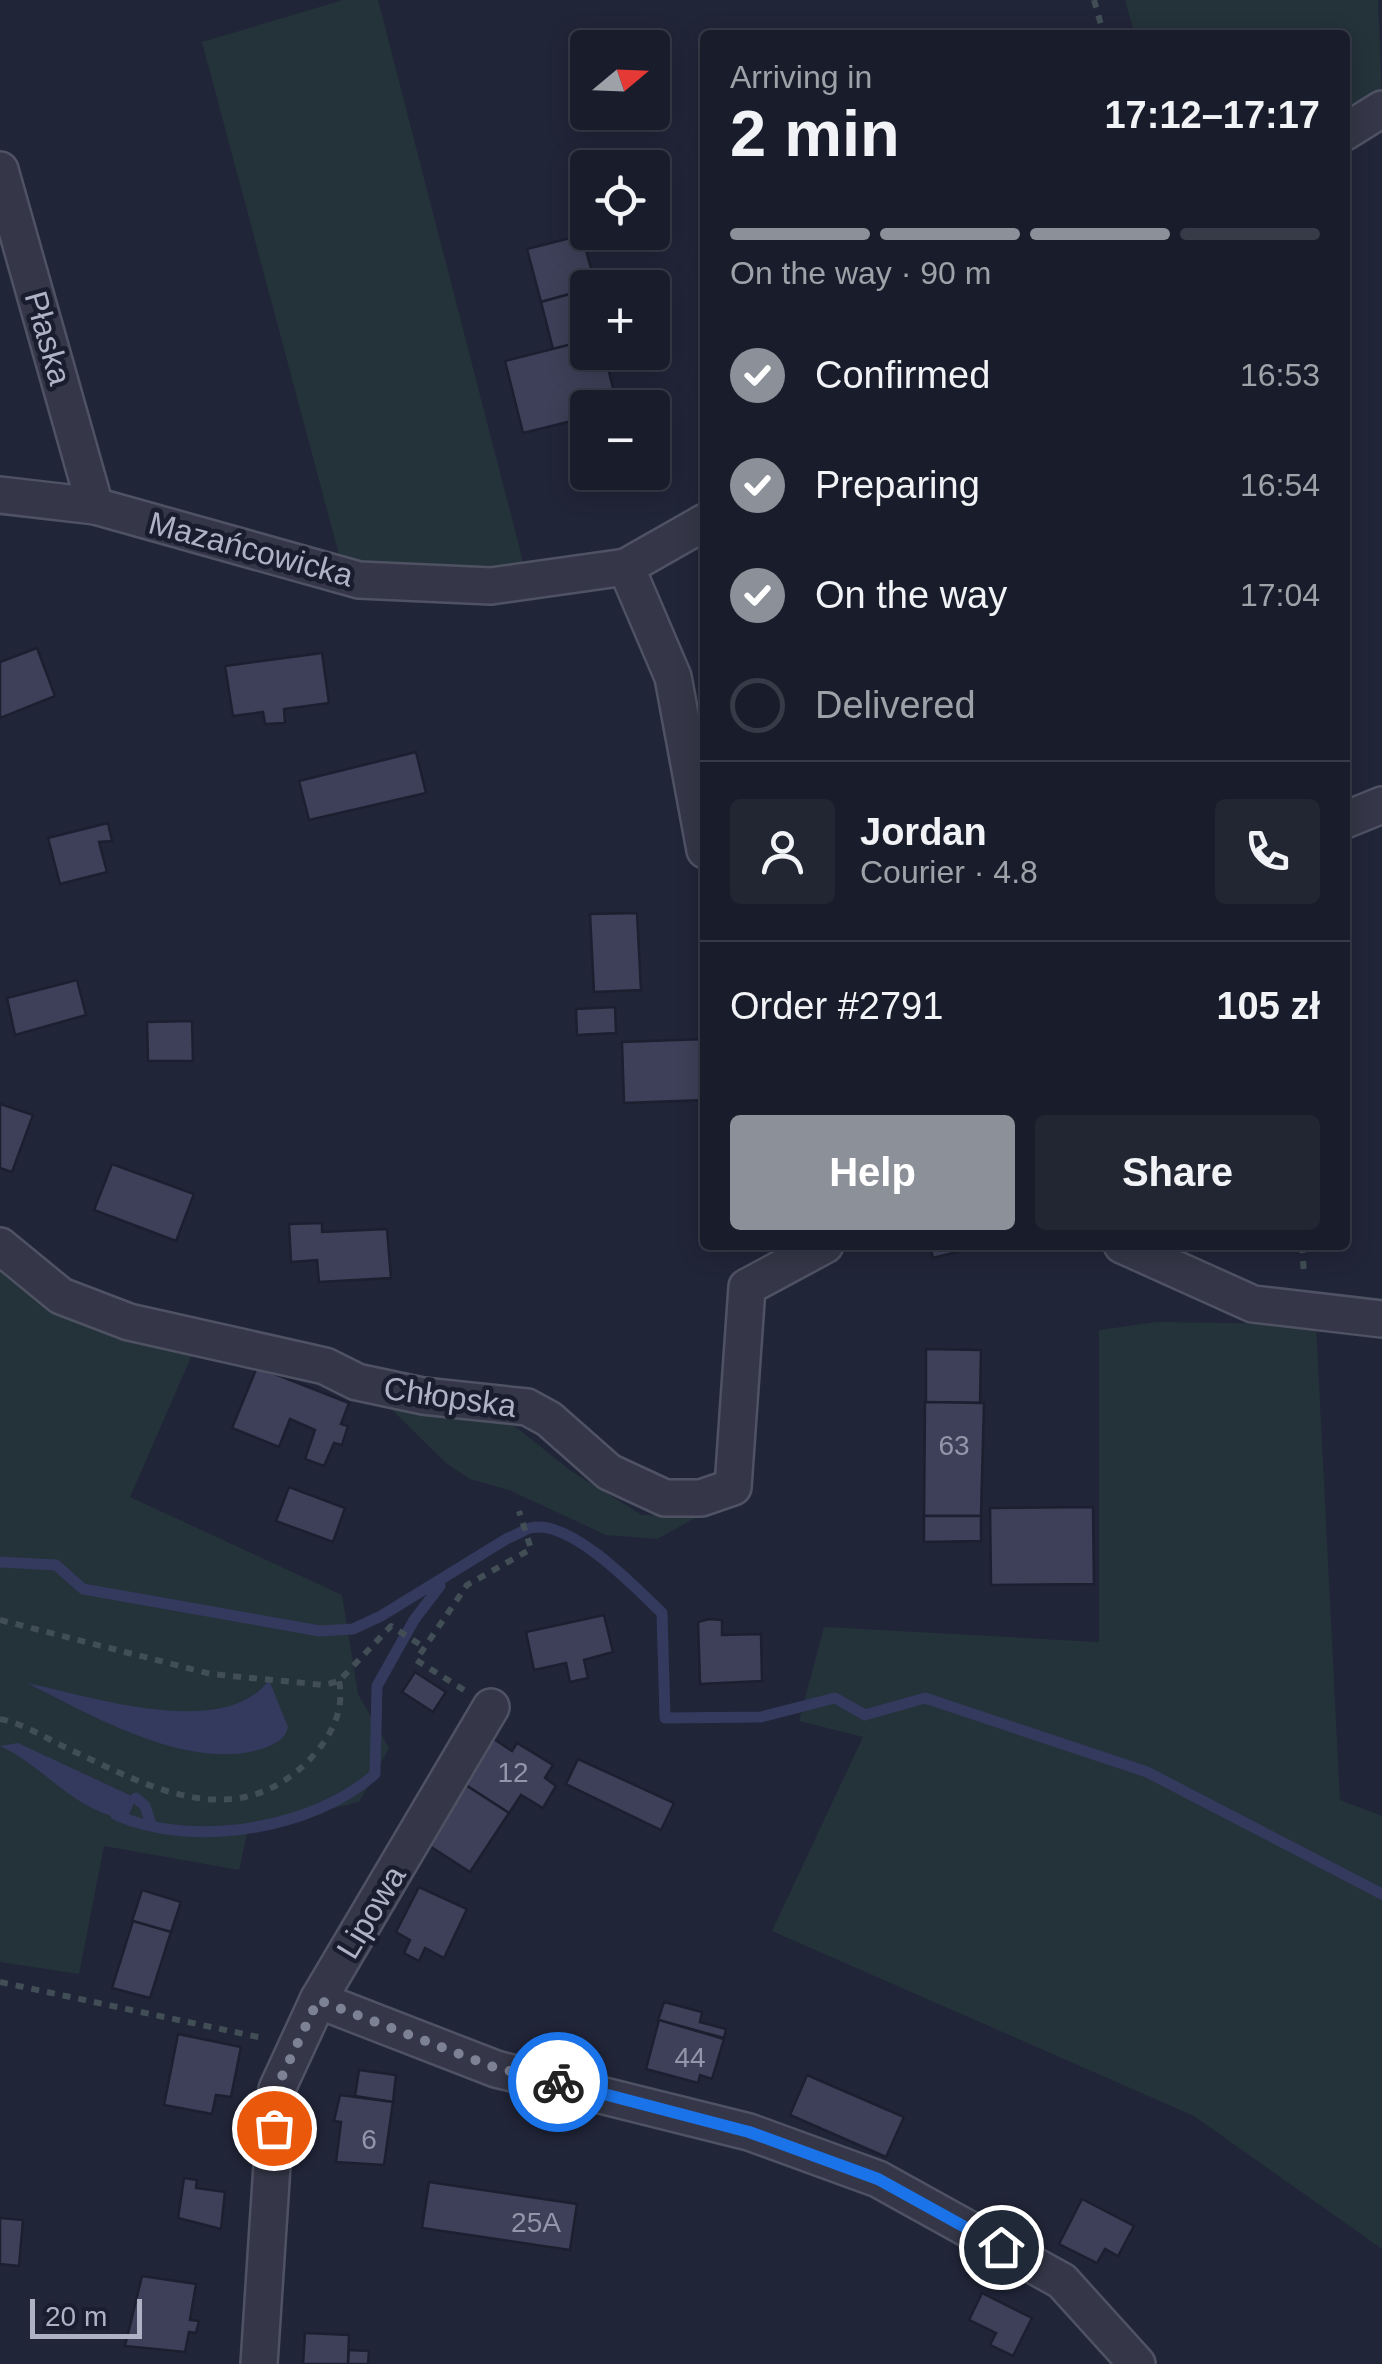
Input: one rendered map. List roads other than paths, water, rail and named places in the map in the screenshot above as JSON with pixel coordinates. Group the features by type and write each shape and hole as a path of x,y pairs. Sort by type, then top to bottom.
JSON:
{"street":[{"path":"1350,129 1382,109"},
{"name":"Płaska","path":"0,170 95,506"},
{"name":"Mazańcowicka","path":"0,495 95,506 359,580 491,586 626,567"},
{"path":"700,525 626,567 674,677 700,822"},
{"path":"1350,818 1382,806"},
{"name":"Chłopska","path":"0,1246 61,1296 129,1322 325,1366 357,1382 390,1389 528,1406 549,1419 609,1472 665,1498 701,1498 733,1488 747,1287 816,1250"},
{"path":"1133,1250 1253,1304 1382,1319"},
{"name":"Lipowa","path":"260,2364 276,2089 318,2000 491,1707"},
{"path":"318,2000 496,2068 749,2132 878,2179 1062,2281 1137,2364"}],"water":[{"path":"269,1680 287,1731 267,1747 238,1754 176,1748 144,1738 27,1683 119,1704 189,1711 221,1708 249,1698"},
{"path":"18,1743 136,1798 127,1819 91,1808 0,1746"}],"waterway":[{"path":"0,1562 56,1565 83,1589 320,1631 353,1629 508,1538 530,1528 546,1528 564,1534 601,1557 662,1613 665,1718 761,1717 835,1698 865,1715 925,1698 1147,1772 1382,1894"},
{"path":"116,1815 180,1831 251,1828 286,1820 349,1793 375,1774 377,1686 414,1620 440,1586"},
{"path":"136,1798 145,1806 151,1824"}]}
